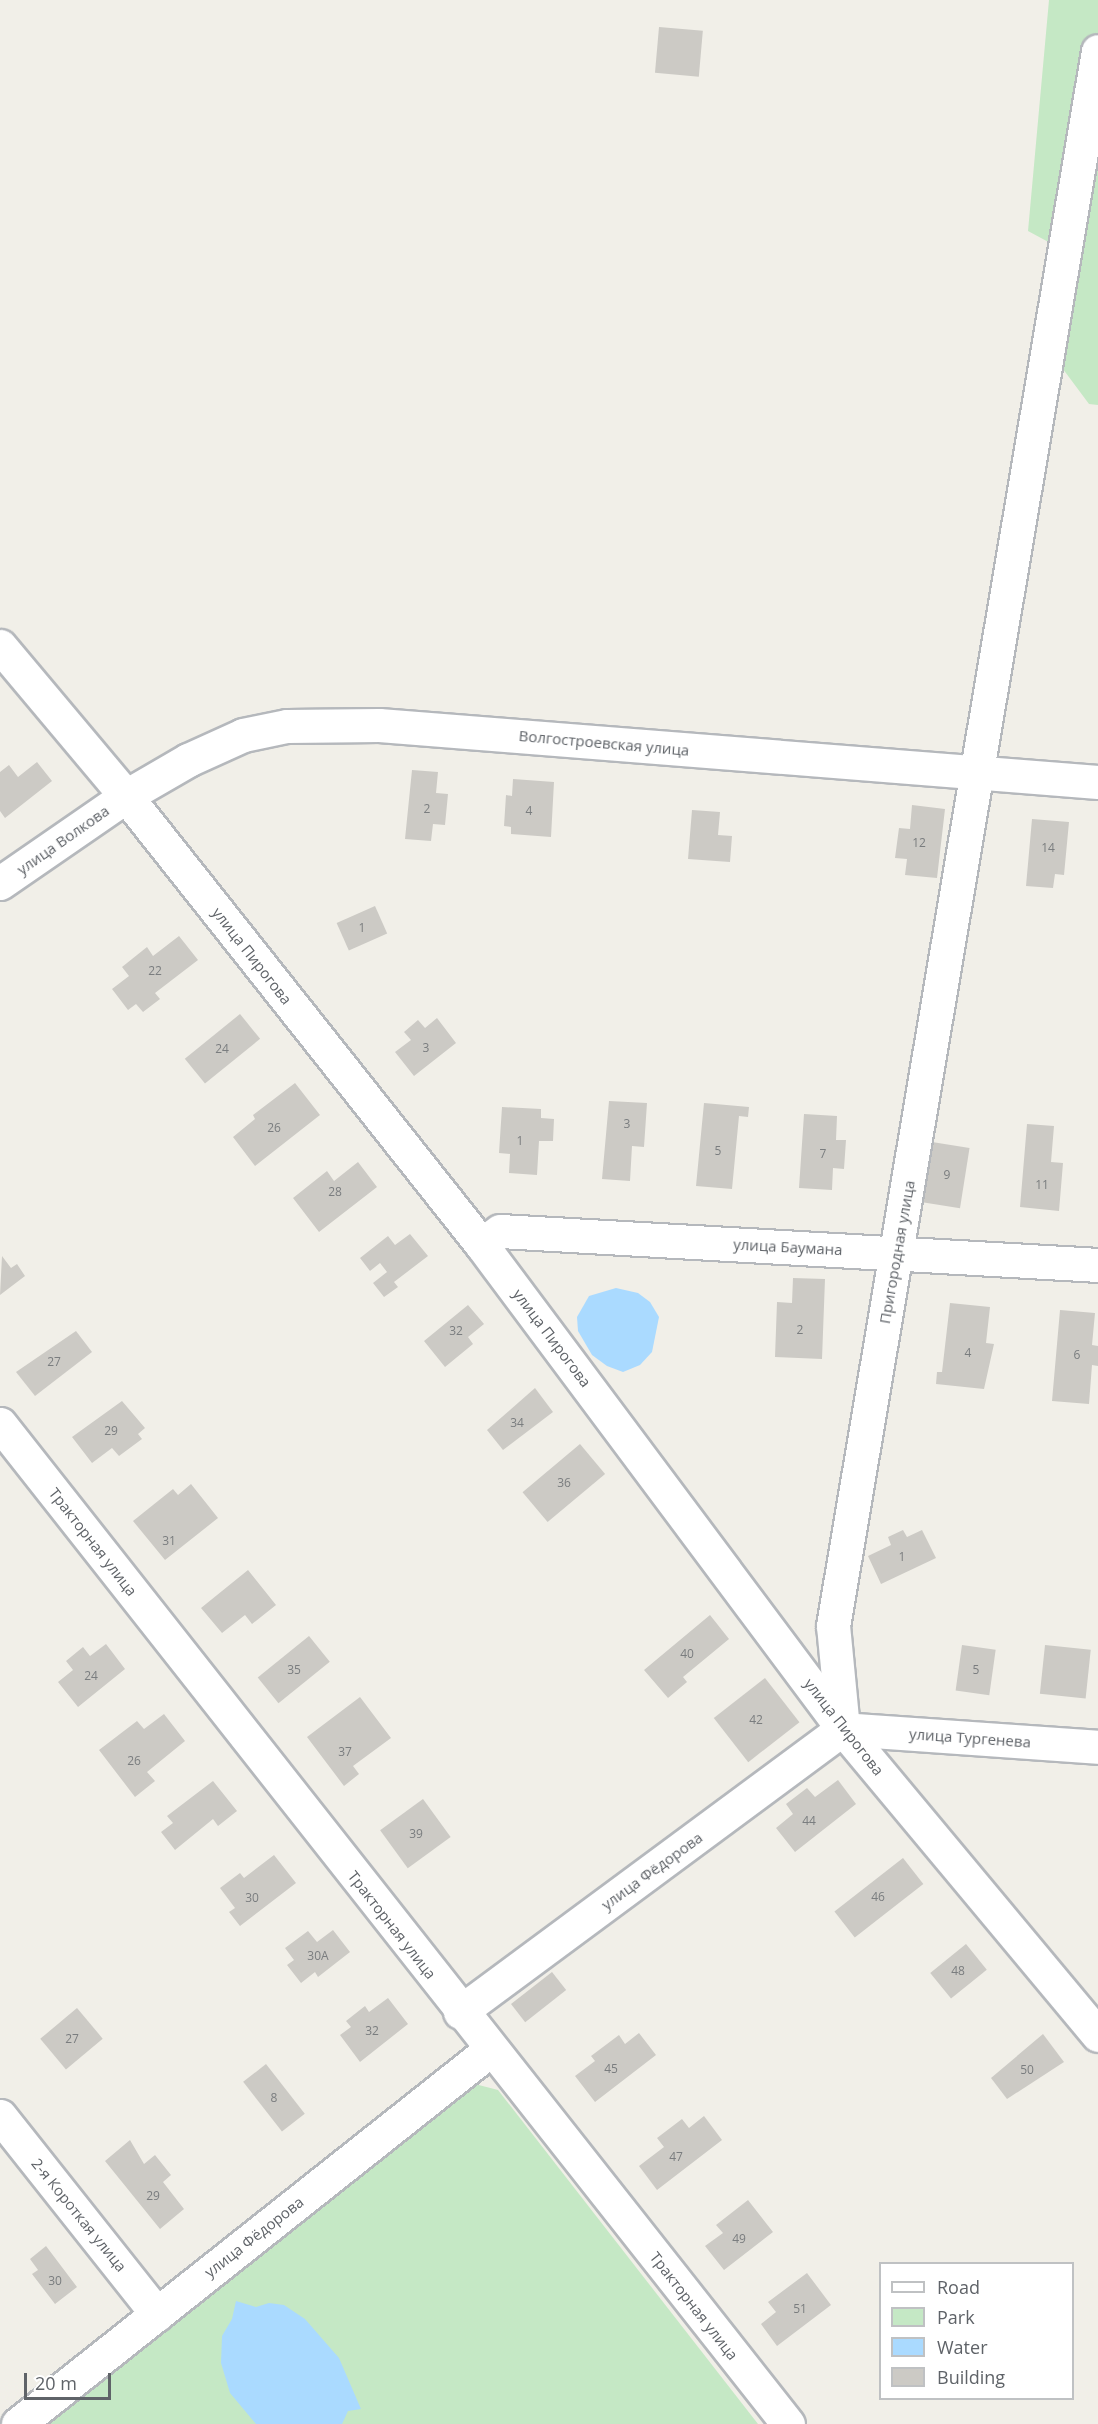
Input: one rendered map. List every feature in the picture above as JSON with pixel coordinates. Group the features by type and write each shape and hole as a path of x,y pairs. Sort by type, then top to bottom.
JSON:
{"street":[{"name":"Пригородная улица","path":"843,1729 833,1626 1098,51"},
{"name":"улица Пирогова","path":"0,646 126,796 481,1244 843,1729 1098,2035"},
{"name":"Волгостроевская улица","path":"126,796 189,760 243,735 287,726 379,725 1098,782"},
{"name":"улица Волкова","path":"0,883 126,796"},
{"name":"улица Баумана","path":"481,1244 500,1231 1098,1265"},
{"name":"Тракторная улица","path":"0,1424 460,2012 788,2424"},
{"name":"улица Тургенева","path":"843,1729 1098,1747"},
{"name":"улица Фёдорова","path":"460,2012 843,1729"},
{"name":"улица Фёдорова","path":"18,2424 490,2050"},
{"name":"2-я Короткая улица","path":"0,2116 157,2314"}],"green space":[{"path":"1049,0 1098,0 1098,405 1089,404 1057,361 1067,252 1028,231"},
{"path":"471,2083 498,2090 758,2424 46,2424"}],"water":[{"path":"616,1288 638,1293 650,1302 659,1317 652,1352 640,1365 623,1372 607,1366 592,1355 578,1331 577,1317 589,1296"},
{"path":"236,2301 256,2307 269,2303 284,2305 305,2319 339,2358 361,2409 348,2411 342,2424 256,2424 230,2393 221,2363 222,2336 232,2319"}],"building":[{"path":"659,27 703,31 699,77 655,73"},
{"path":"37,762 52,781 5,818 0,811 0,772 9,765 18,777"},
{"path":"412,770 438,772 436,793 448,794 445,825 433,824 431,841 405,839"},
{"path":"513,779 554,782 551,837 511,834 511,827 504,826 506,795 512,796"},
{"path":"912,805 945,809 937,878 905,875 907,859 895,858 899,828 910,829"},
{"path":"692,810 720,812 718,835 732,836 730,862 688,859"},
{"path":"1032,819 1069,822 1064,875 1055,874 1053,888 1026,886"},
{"path":"375,906 387,933 349,950 337,923"},
{"path":"179,936 198,960 155,993 160,999 143,1012 136,1004 128,1010 112,989 129,976 122,967 147,947 153,956"},
{"path":"240,1014 260,1039 205,1084 185,1059"},
{"path":"437,1018 456,1043 414,1076 395,1052 411,1040 404,1032 418,1020 425,1028"},
{"path":"295,1083 320,1115 255,1166 233,1137 255,1119 253,1115"},
{"path":"609,1101 647,1103 644,1147 632,1146 630,1181 602,1179"},
{"path":"704,1103 749,1107 748,1117 739,1116 732,1189 696,1186"},
{"path":"502,1107 541,1109 541,1118 554,1119 553,1141 539,1141 537,1175 509,1173 510,1154 499,1153"},
{"path":"804,1114 837,1116 836,1140 846,1140 844,1169 833,1168 832,1190 799,1188"},
{"path":"1027,1124 1054,1126 1051,1162 1063,1163 1059,1211 1020,1207"},
{"path":"932,1142 970,1148 960,1208 922,1202"},
{"path":"358,1162 377,1187 319,1232 293,1198 327,1171 334,1181"},
{"path":"410,1234 428,1256 394,1282 398,1287 384,1297 373,1283 387,1272 380,1263 370,1271 360,1258 388,1236 395,1245"},
{"path":"2,1256 11,1268 17,1264 25,1276 0,1295"},
{"path":"793,1278 825,1279 822,1359 775,1357 777,1302 792,1303"},
{"path":"950,1303 990,1307 986,1343 994,1344 984,1389 936,1384 937,1372 942,1372"},
{"path":"468,1305 484,1324 468,1337 473,1344 445,1367 424,1341"},
{"path":"1060,1310 1095,1313 1092,1345 1098,1346 1098,1366 1092,1365 1089,1404 1052,1401"},
{"path":"76,1331 92,1352 35,1396 16,1372"},
{"path":"535,1388 553,1412 503,1450 487,1430"},
{"path":"122,1401 145,1428 138,1434 142,1439 119,1456 112,1448 92,1463 72,1437"},
{"path":"580,1444 605,1474 548,1522 523,1492"},
{"path":"191,1484 218,1518 165,1560 133,1521 173,1489 178,1495"},
{"path":"903,1530 907,1537 922,1530 936,1558 881,1584 868,1556 891,1545 888,1537"},
{"path":"248,1570 276,1605 252,1624 245,1615 222,1633 201,1608"},
{"path":"710,1615 729,1639 683,1677 687,1682 668,1698 644,1670"},
{"path":"309,1636 330,1662 278,1703 258,1678"},
{"path":"106,1644 125,1669 78,1707 58,1682 73,1670 66,1661 83,1647 90,1656"},
{"path":"962,1645 996,1650 989,1695 956,1691"},
{"path":"1045,1645 1091,1650 1086,1699 1040,1694"},
{"path":"765,1678 799,1722 748,1762 714,1718"},
{"path":"360,1697 391,1738 353,1766 359,1774 344,1786 307,1737"},
{"path":"164,1714 185,1741 147,1772 155,1781 135,1797 99,1750 137,1721 144,1729"},
{"path":"838,1780 856,1804 795,1852 776,1828 793,1814 786,1804 807,1788 815,1797"},
{"path":"213,1781 237,1811 218,1826 213,1819 175,1850 161,1832 173,1823 167,1816"},
{"path":"423,1799 451,1837 408,1868 380,1830"},
{"path":"274,1855 296,1883 240,1926 229,1912 235,1908 220,1888 240,1873 244,1878"},
{"path":"903,1858 923,1884 855,1938 834,1912"},
{"path":"333,1930 350,1952 318,1977 315,1972 301,1983 287,1965 294,1960 285,1948 308,1931 317,1942"},
{"path":"966,1944 987,1970 951,1999 930,1973"},
{"path":"552,1972 566,1990 525,2022 511,2004"},
{"path":"388,1998 408,2024 360,2062 340,2035 351,2027 346,2021 365,2006 369,2012"},
{"path":"77,2008 103,2039 66,2069 40,2039"},
{"path":"639,2033 656,2055 595,2102 575,2076 595,2061 591,2056 619,2035 625,2044"},
{"path":"1043,2034 1064,2062 1007,2099 991,2078"},
{"path":"266,2064 305,2114 282,2131 243,2082"},
{"path":"704,2116 722,2140 657,2190 639,2166 664,2147 657,2138 682,2119 689,2128"},
{"path":"130,2140 144,2164 155,2155 171,2175 163,2182 184,2209 160,2229 105,2161"},
{"path":"748,2200 773,2232 724,2270 705,2246 723,2233 716,2225"},
{"path":"46,2246 77,2287 55,2304 32,2274 38,2270 30,2259"},
{"path":"807,2273 831,2305 777,2346 761,2324 776,2312 768,2302"}]}
